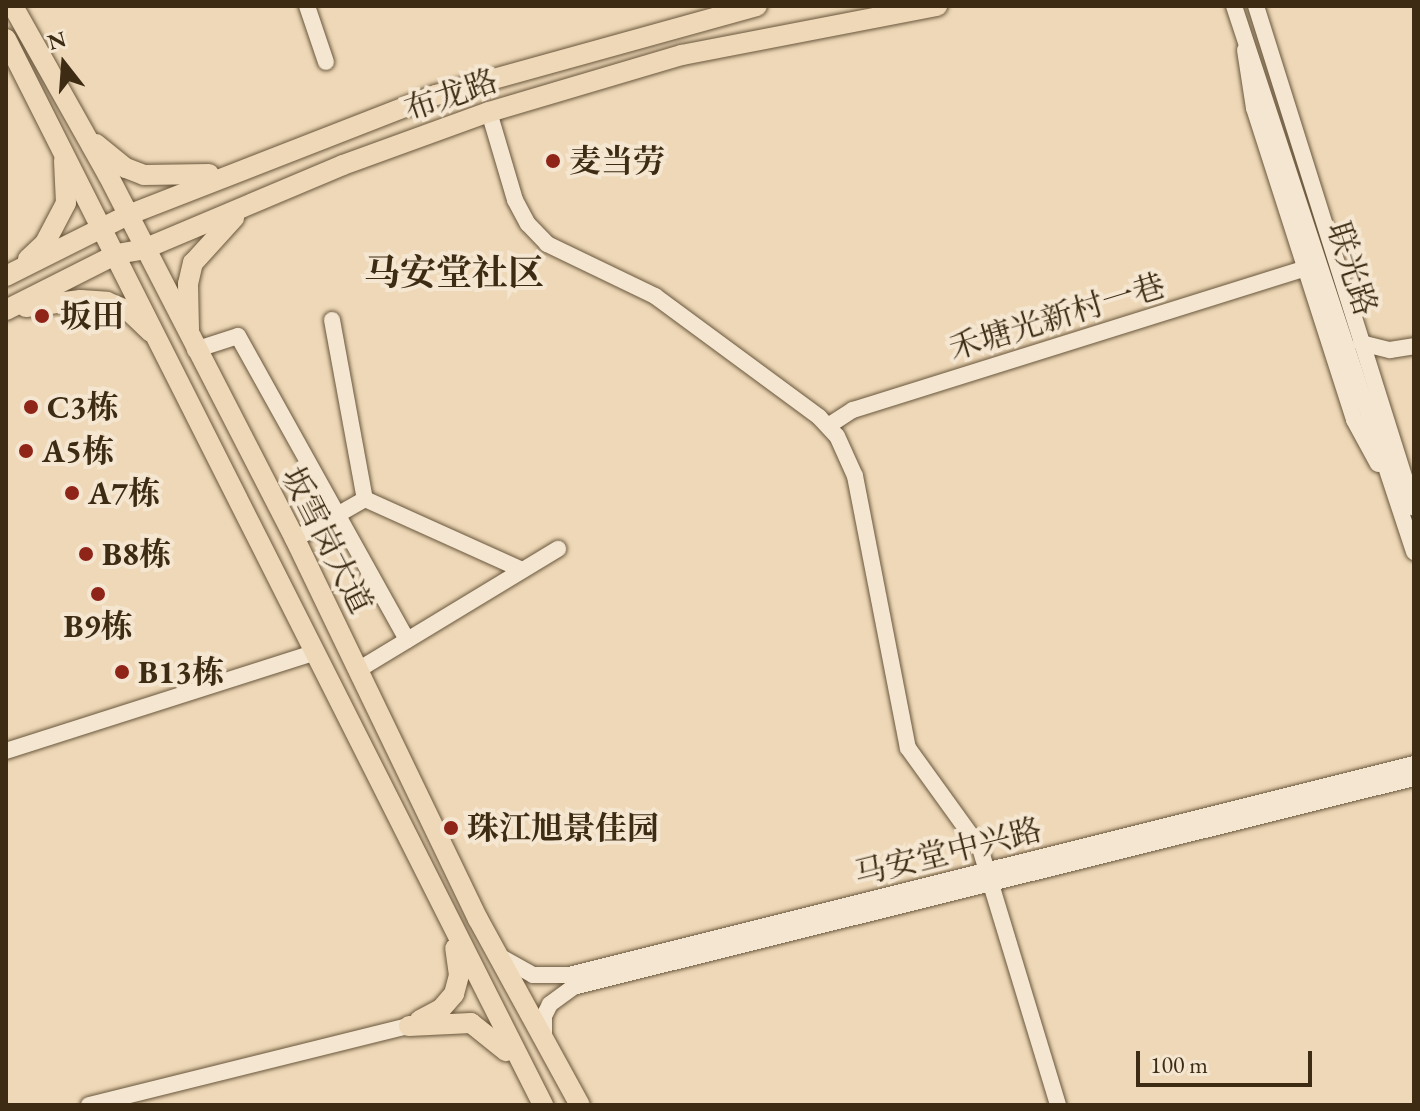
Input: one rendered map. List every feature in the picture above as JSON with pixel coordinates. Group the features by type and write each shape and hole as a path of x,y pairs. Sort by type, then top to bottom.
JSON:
{"main road":[{"name":"坂雪岗大道","path":"13,6 128,215 295,539 498,956 580,1105"},
{"name":"布龙路","path":"9,275 128,215 436,95 757,6"},
{"name":"布龙路","path":"6,310 117,254 144,249 260,200 489,112 682,55 937,6"},
{"name":"坂雪岗大道","path":"6,39 104,226 453,932 543,1105"},
{"path":"9,275 45,243 66,203 66,165 51,123"},
{"path":"84,133 104,153 144,175 186,178 242,169"},
{"path":"193,346 188,284 193,263 226,223 260,200"},
{"path":"6,310 81,300 107,302 130,312 165,350"},
{"path":"409,1026 441,1009 454,994 459,975 453,932"},
{"path":"409,1026 471,1023 487,1031 526,1072"}],"street":[{"path":"307,6 326,62"},
{"name":"联光路","path":"1234,6 1244,24 1414,552"},
{"name":"联光路","path":"1256,6 1414,508"},
{"path":"1244,24 1254,108 1354,420 1394,490"},
{"path":"489,112 515,200 528,224 547,244 655,296 828,426 855,476 908,748 972,832 990,878 1058,1105"},
{"name":"禾塘光新村一巷","path":"828,426 853,410 1306,268"},
{"path":"332,320 365,499"},
{"path":"193,346 238,336 407,640"},
{"path":"1361,343 1390,350 1414,346"},
{"path":"1371,376 1394,356 1414,352"},
{"path":"295,539 365,499"},
{"path":"365,499 522,570"},
{"path":"358,670 558,549"},
{"path":"6,751 314,653"},
{"name":"马安堂中兴路","path":"546,1043 544,1016 550,1004 573,987 1414,764"},
{"name":"马安堂中兴路","path":"498,956 533,975 569,975 1414,778"},
{"path":"89,1105 409,1026"}],"place":[{"name":"麦当劳","path":"553,161"},
{"name":"坂田","path":"42,316"},
{"name":"C3栋","path":"31,407"},
{"name":"A5栋","path":"26,451"},
{"name":"A7栋","path":"72,493"},
{"name":"B8栋","path":"86,554"},
{"name":"B9栋","path":"98,594"},
{"name":"B13栋","path":"122,672"},
{"name":"珠江旭景佳园","path":"451,828"}],"district":[{"name":"马安堂社区","path":"454,273"}]}
